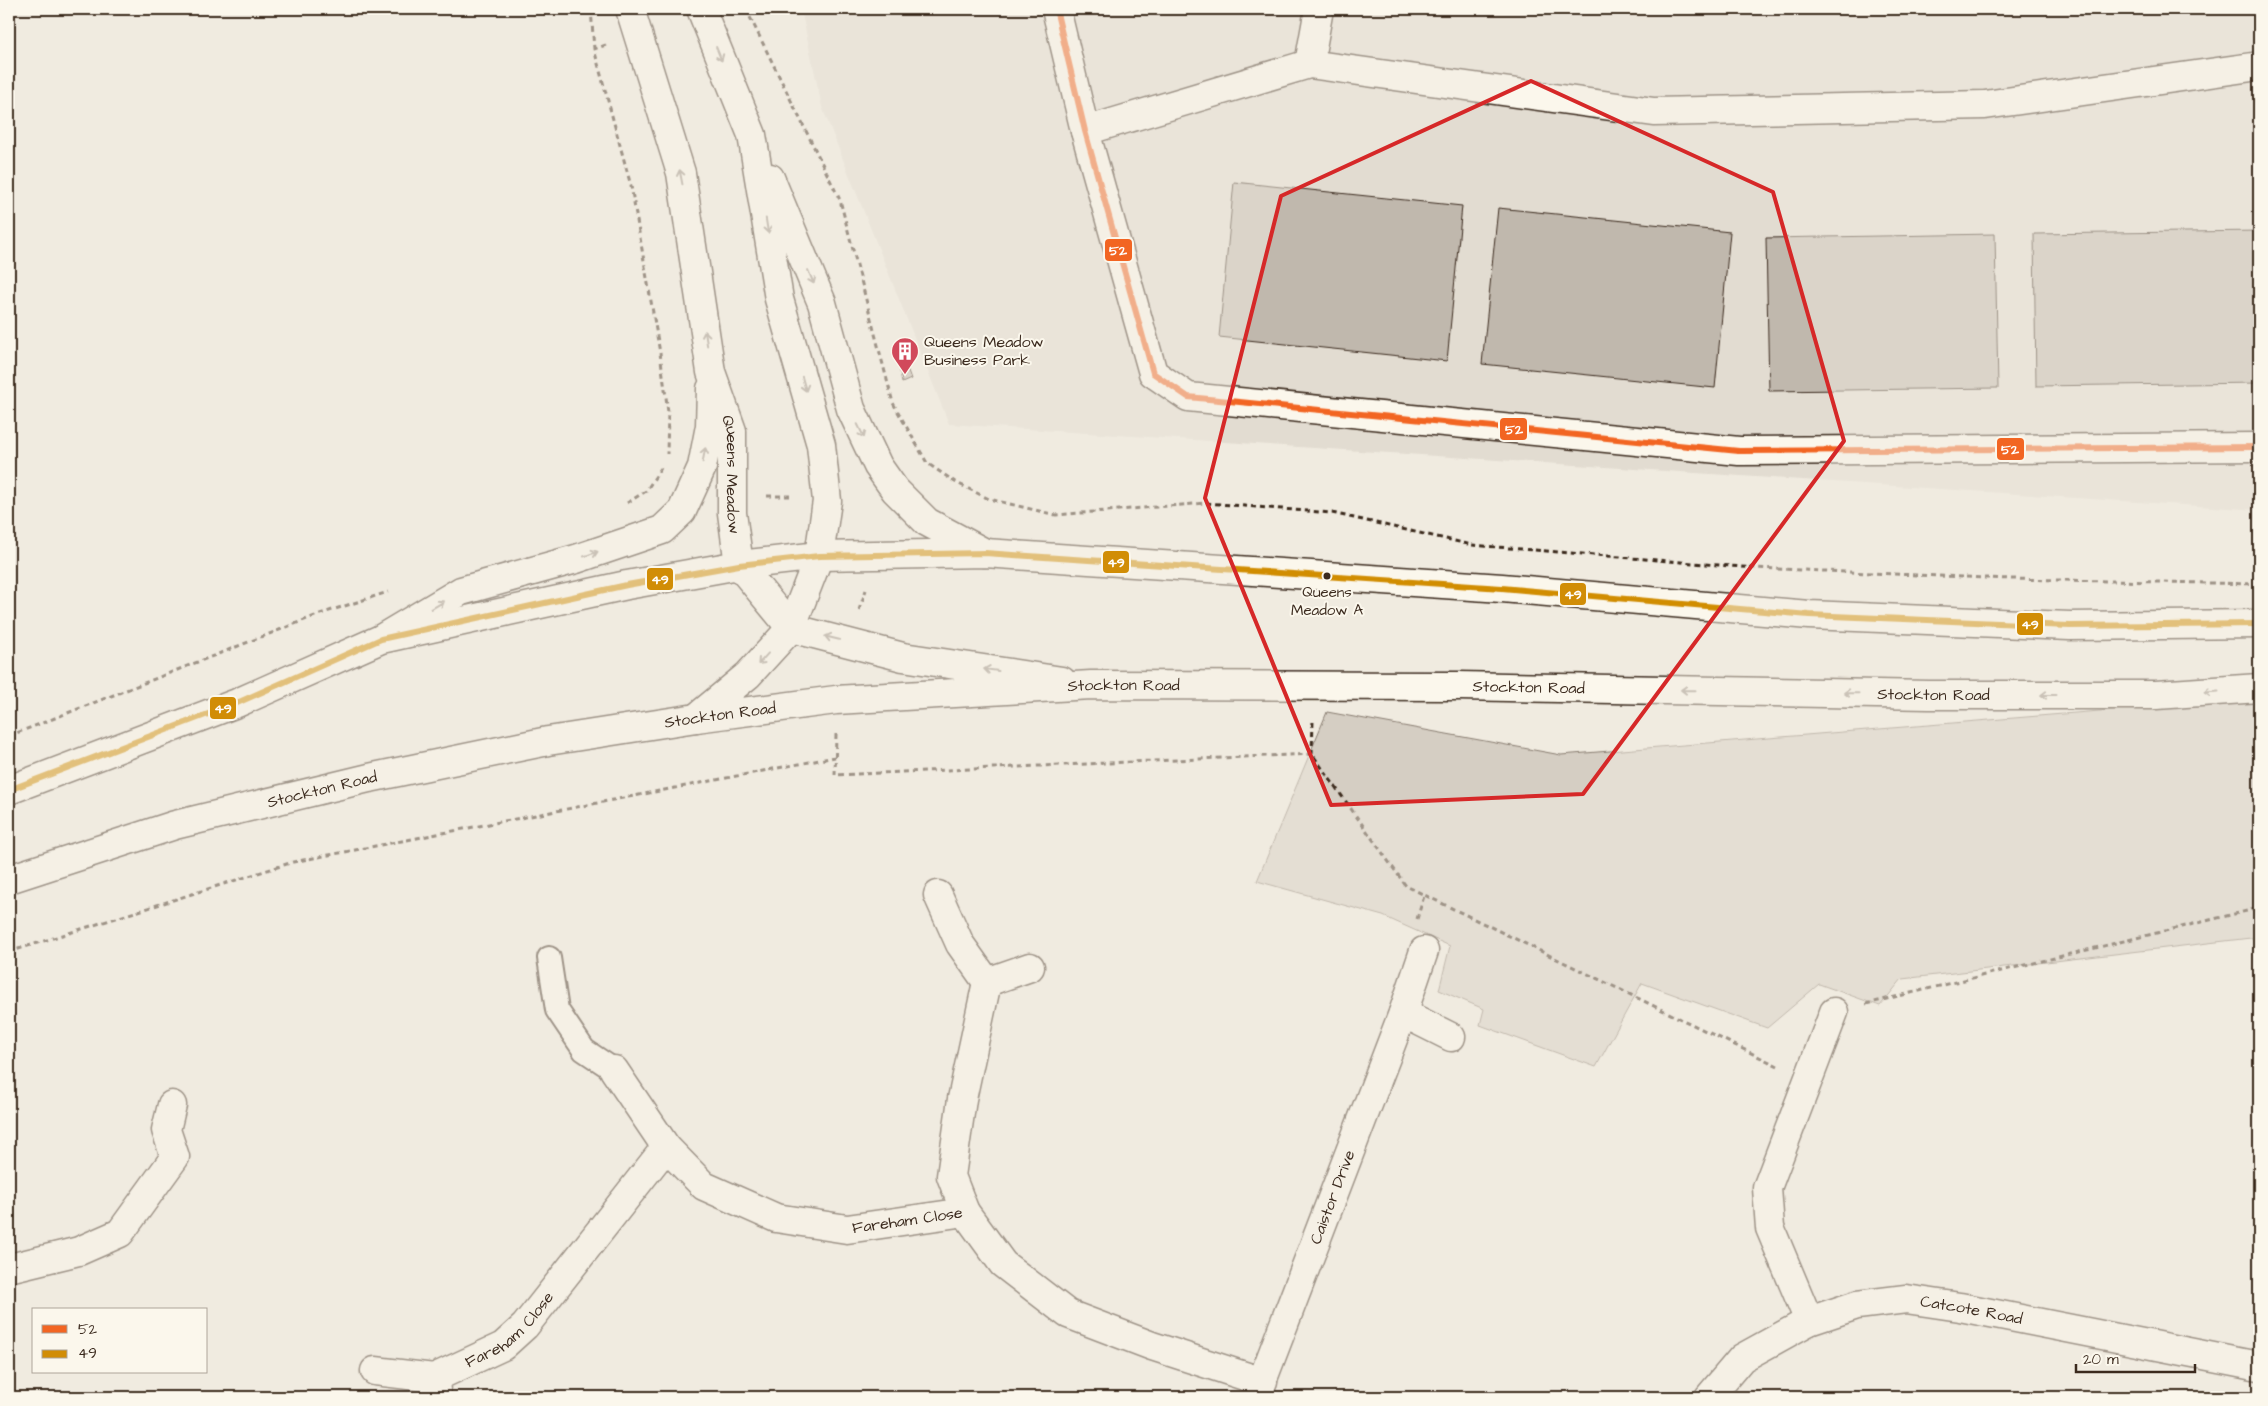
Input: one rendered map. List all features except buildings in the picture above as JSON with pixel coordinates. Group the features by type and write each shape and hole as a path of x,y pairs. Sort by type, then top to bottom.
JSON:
{"main road":[{"name":"Queens Meadow","path":"630,9 681,173 711,372 732,431 732,513 739,565"},
{"path":"701,9 822,303 850,410 878,466 895,490 927,522 985,553"},
{"path":"1056,9 1085,131 1153,373 1188,397 1739,451 2259,447"},
{"path":"1309,64 1319,9"},
{"path":"1085,131 1309,64 1654,112 1984,105 2259,66"},
{"path":"696,718 748,675 791,628 819,556 827,501 821,445 779,299 752,135"},
{"path":"381,639 461,591 576,559 662,530 682,511 702,467 710,426 711,372"},
{"path":"9,790 237,703 352,650 381,639 627,585 739,565 819,556 985,553 1502,588 1809,615 2070,626 2259,624"},
{"path":"739,565 791,628 903,657 1091,685"},
{"name":"Stockton Road","path":"9,879 175,825 369,778 548,741 696,718 836,700 1091,685 1459,686 1958,695 2156,695 2259,688"},
{"path":"938,895 960,944 987,982 1030,967"},
{"name":"Caistor Drive","path":"965,1212 1004,1264 1068,1314 1259,1390 1404,1013 1424,951"},
{"name":"Fareham Close","path":"614,1070 666,1147 704,1186 776,1218 847,1229 965,1212 951,1176 962,1099 987,982"},
{"path":"1809,1321 1770,1228 1767,1188 1834,1012"},
{"path":"1404,1013 1450,1037"},
{"path":"9,1268 79,1251 120,1233 176,1157 166,1130 172,1105"},
{"name":"Fareham Close","path":"375,1371 436,1388 502,1346 525,1326 666,1147"},
{"name":"Catcote Road","path":"1709,1397 1742,1358 1809,1321 1857,1305 1906,1299 1960,1307 2259,1366"}],"lane":[{"path":"549,958 557,1010 584,1050 614,1070"}],"path":[{"path":"591,9 594,49 631,186 666,404 667,458 646,491 623,505"},
{"path":"746,9 840,200 893,403 927,463 955,482 989,500 1056,515 1206,503 1332,513 1472,545 1736,566 2010,579 2259,584"},
{"path":"594,49 637,34"},
{"path":"895,490 927,463"},
{"path":"846,642 870,581 875,554"},
{"path":"9,736 310,618 396,590"},
{"path":"836,700 835,775 1312,754 1406,886 1807,1080"},
{"path":"9,952 293,862 835,757"},
{"path":"1834,1012 2259,908"}],"highlighted area":[{"path":"1531,81 1773,192 1844,441 1583,794 1331,805 1205,498 1281,196"}],"shaded area":[{"name":"Queens Meadow Business Park","path":"801,9 2259,9 2259,510 949,424 822,107"},
{"path":"2259,698 2259,937 1902,979 1880,1006 1819,984 1767,1028 1642,983 1596,1067 1480,1025 1484,1009 1439,990 1450,946 1383,916 1257,881 1327,712 1561,755"}],"transit line":[{"name":"52","path":"1056,9 1085,131 1153,373 1188,397 1739,451 2259,447"},
{"name":"49","path":"9,790 237,703 381,639 627,585 739,565 819,556 985,553 1502,588 1809,615 2070,626 2259,624"}],"place":[{"name":"Queens Meadow Business Park","path":"905,375"},
{"name":"Queens Meadow A","path":"1327,576"}]}
